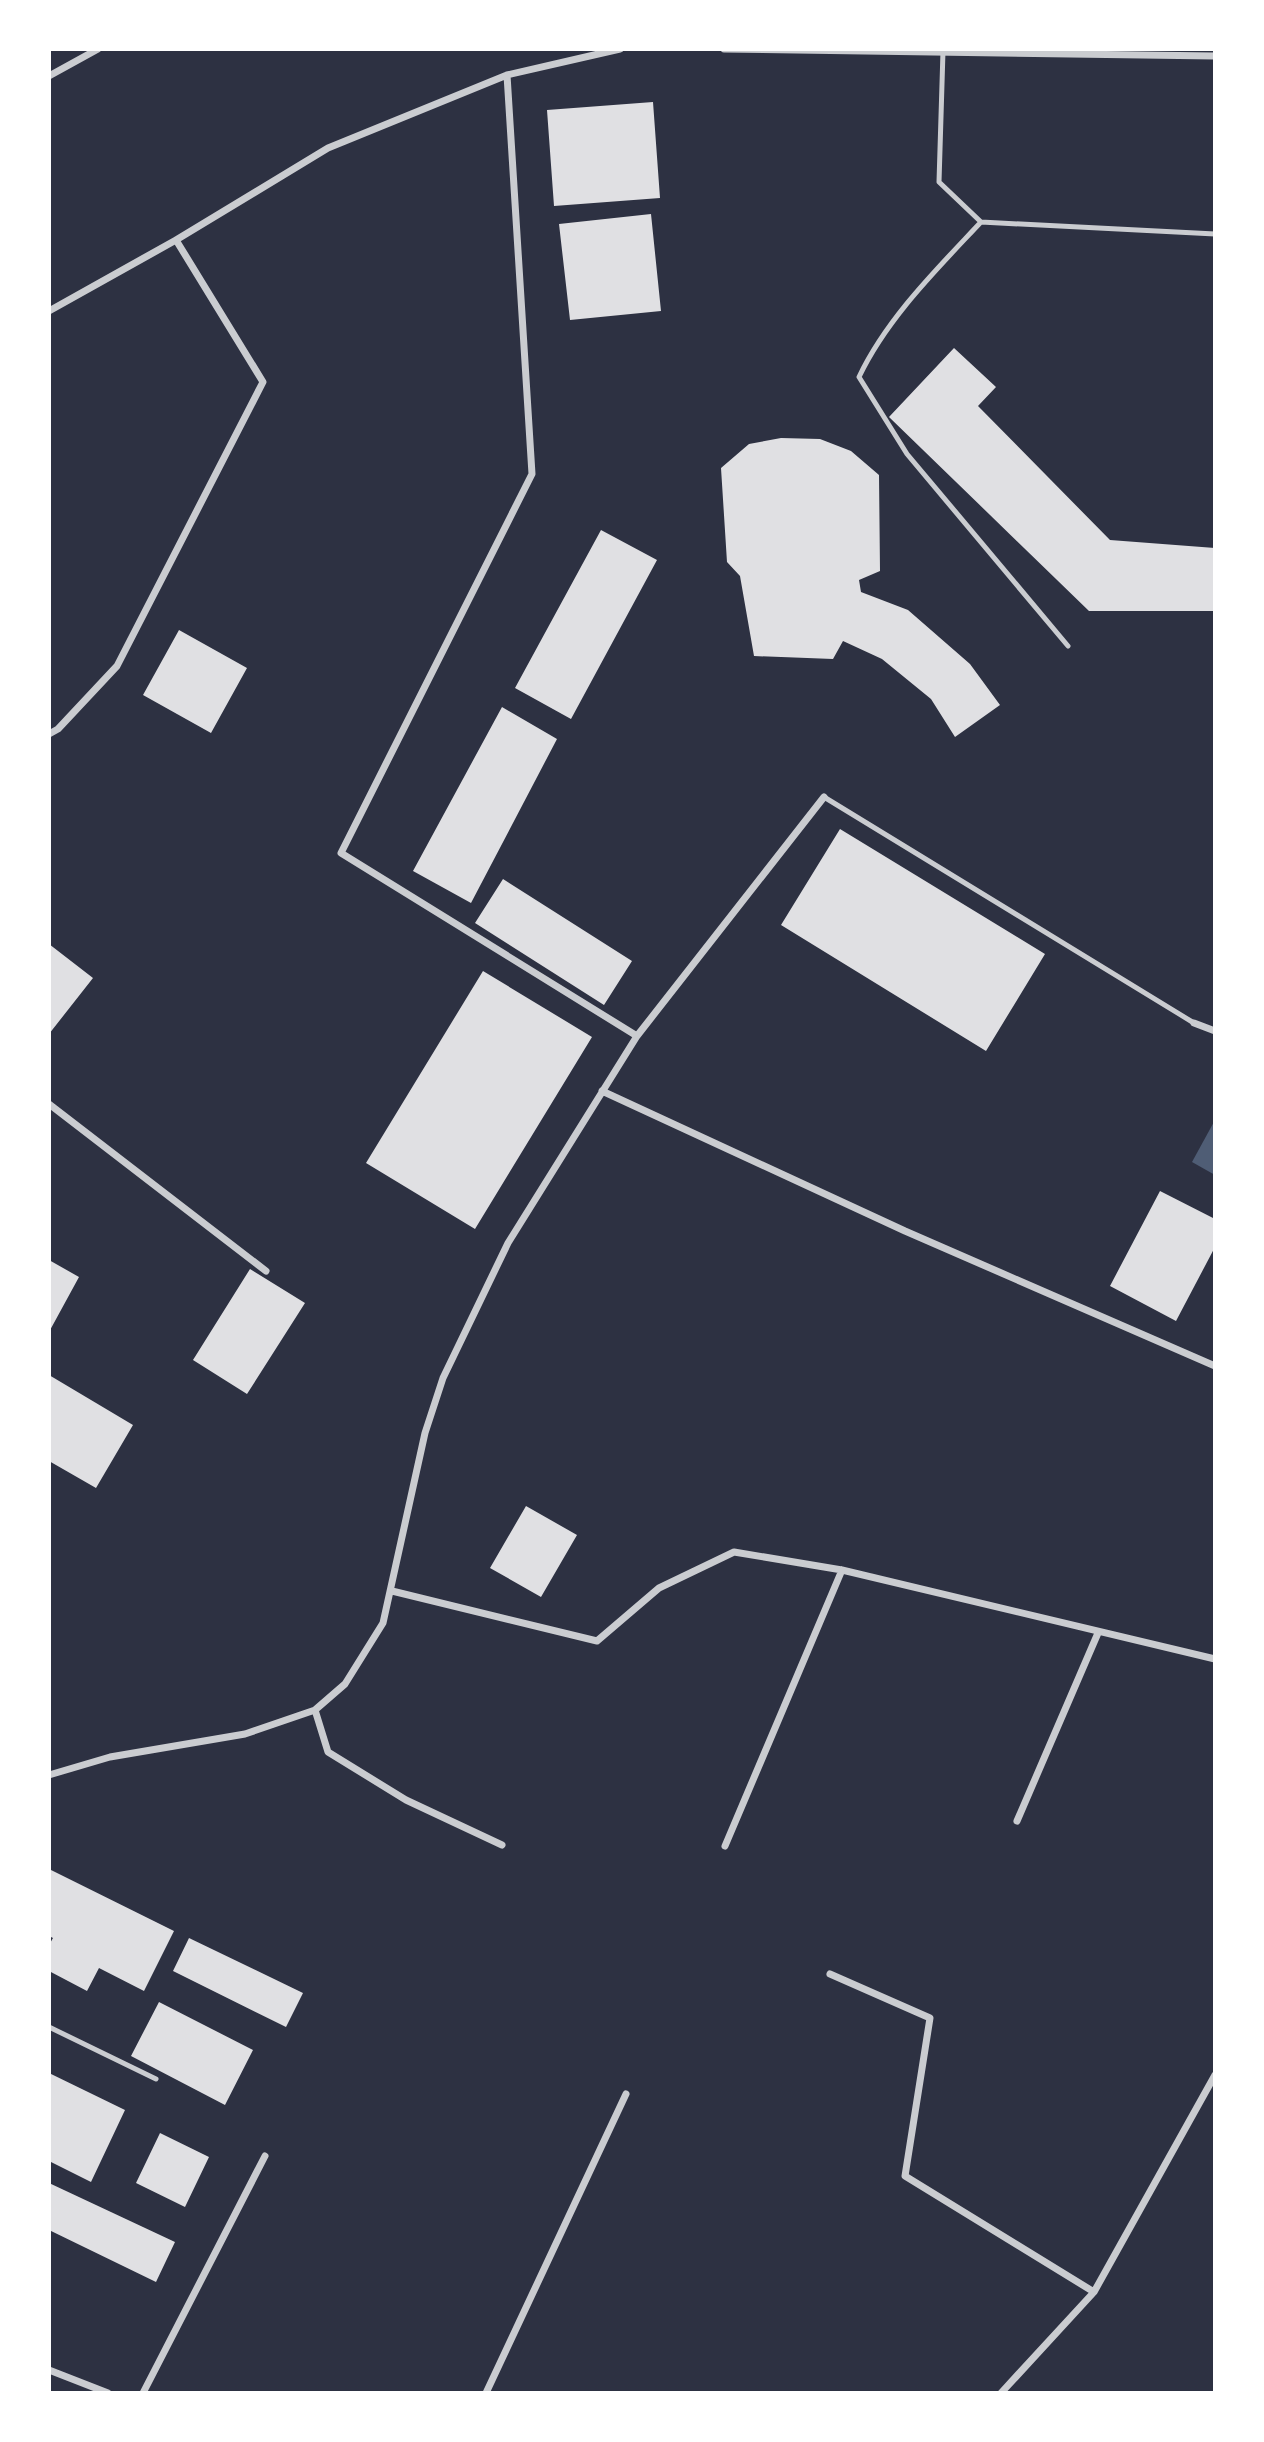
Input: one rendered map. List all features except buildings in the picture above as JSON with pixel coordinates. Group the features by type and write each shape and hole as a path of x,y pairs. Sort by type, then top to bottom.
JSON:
{"street":[{"path":"49,76 98,49"},
{"path":"49,311 176,240 328,148 507,75 620,49"},
{"path":"724,49 1215,56"},
{"path":"507,75 532,474 341,853 637,1036"},
{"path":"49,734 58,729 117,666 263,382 176,240"},
{"path":"49,1775 110,1757 245,1734 315,1710 345,1684 368,1652 383,1623 392,1591 411,1488 443,1378 508,1243 637,1036 824,797"},
{"path":"1194,1023 1215,1031"},
{"path":"602,1091 905,1231 1215,1366"},
{"path":"49,1104 266,1270"},
{"path":"392,1591 597,1640 659,1588 734,1552 842,1570 1215,1659"},
{"path":"725,1846 842,1570"},
{"path":"1017,1821 1098,1633"},
{"path":"315,1710 328,1752 406,1800 502,1845"},
{"path":"830,1974 930,2018 905,2176 1094,2292"},
{"path":"1005,2392 1094,2292 1215,2075"},
{"path":"486,2393 626,2094"},
{"path":"143,2393 265,2156"},
{"path":"49,2371 108,2393"}],"lane":[{"path":"943,51 939,182 981,222 1215,234"},
{"path":"981,222 932,275 872,350 859,377 907,454 1068,646"},
{"path":"824,797 1194,1023"},
{"path":"49,2027 156,2079"}],"water":[{"path":"1215,1120 1215,1175 1192,1162"}]}
